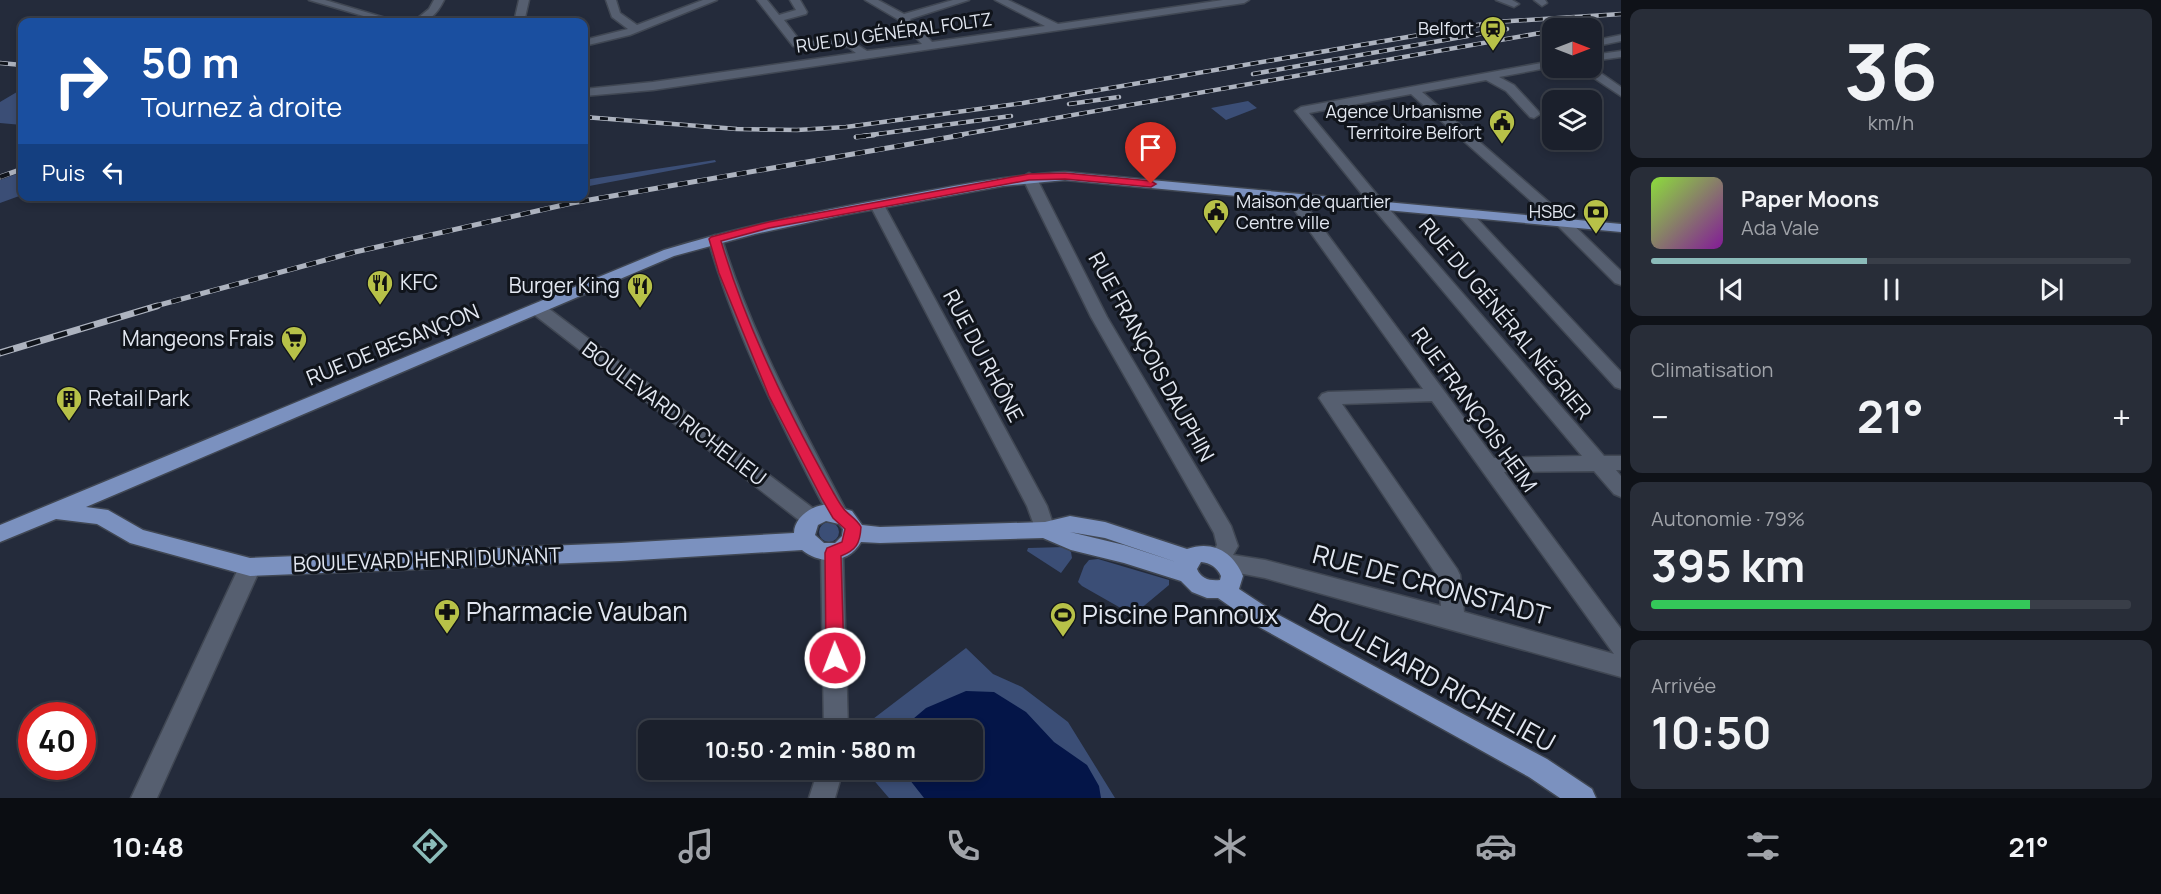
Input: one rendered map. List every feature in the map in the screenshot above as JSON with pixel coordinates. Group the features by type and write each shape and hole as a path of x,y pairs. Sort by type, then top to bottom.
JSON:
{"main road":[{"name":"RUE DE BESANÇON","path":"58,512 669,253 769,225 1029,177 1065,176 1621,228"},
{"path":"101,516 110,495 122,483"},
{"path":"0,534 58,512"},
{"path":"0,543 58,512"},
{"name":"BOULEVARD HENRI DUNANT","path":"58,512 101,516 137,537 250,567 621,552 806,541"},
{"path":"824,513 838,514 850,522 854,533 848,546 832,553 817,550 806,541 804,529 811,518 824,513"},
{"path":"854,533 880,535 1045,530 1071,542 1124,555 1189,566 1203,588 1223,590 1229,586 1232,576 1222,561 1200,554 1189,566"},
{"name":"BOULEVARD RICHELIEU","path":"1223,590 1269,621 1538,768 1583,798"}],"street":[{"path":"314,0 379,18"},
{"path":"332,5 343,0"},
{"path":"423,18 433,10 439,0"},
{"path":"520,18 524,0"},
{"path":"611,0 611,7 616,16 637,29"},
{"path":"762,0 797,44 851,44 865,55"},
{"path":"777,19 802,12 795,0"},
{"path":"870,0 903,18 930,45"},
{"path":"903,18 964,0"},
{"path":"1000,0 1056,27"},
{"path":"1198,7 1211,0"},
{"name":"RUE DU GÉNÉRAL FOLTZ","path":"588,93 644,87 1245,0"},
{"path":"1501,0 1514,4"},
{"path":"588,42 637,29 703,1"},
{"path":"1602,42 1621,38"},
{"path":"1602,48 1621,44"},
{"path":"1602,57 1621,54"},
{"path":"1413,90 1542,66"},
{"path":"1487,76 1510,88 1534,114"},
{"path":"1600,78 1621,92"},
{"path":"1413,90 1562,222 1621,280"},
{"name":"RUE DU GÉNÉRAL NÉGRIER","path":"1413,90 1301,111 1379,206 1621,489"},
{"name":"RUE FRANÇOIS DAUPHIN","path":"1029,177 1100,317 1224,532 1228,546 1222,561"},
{"name":"RUE FRANÇOIS HEIM","path":"1293,198 1621,647"},
{"name":"RUE DU RHÔNE","path":"877,205 1037,506 1045,530"},
{"path":"1465,214 1621,383"},
{"path":"715,239 725,273 776,396 838,514"},
{"name":"BOULEVARD RICHELIEU","path":"538,309 811,518"},
{"path":"1436,396 1328,398 1449,575 1453,619"},
{"path":"1487,465 1621,463"},
{"path":"832,553 836,720"},
{"name":"RUE DE CRONSTADT","path":"1222,561 1245,564 1621,666"},
{"path":"144,798 250,567"},
{"path":"822,798 828,780"}],"shaded area":[{"path":"18,91 18,125 0,123 0,102"},
{"path":"1248,101 1257,108 1226,120 1211,108"},
{"path":"715,160 716,162 588,186 588,179"},
{"path":"18,173 18,196 0,203 0,180"},
{"path":"829,522 836,525 839,532 836,539 829,542 822,539 819,532 822,525"},
{"path":"1065,547 1071,552 1072,558 1061,573 1027,551 1028,548"},
{"path":"1098,559 1169,580 1169,585 1133,615 1078,582 1089,560"},
{"path":"966,648 993,674 1022,687 1068,722 1115,798 889,798 874,780 983,780 983,720 872,720"},
{"path":"966,691 994,692 1026,712 1054,742 1087,765 1099,786 1101,798 924,798 910,780 983,780 983,720 912,720 926,708"}],"railway":[{"path":"588,117 737,129 797,130 846,127 1023,103 1495,22 1621,14"},
{"path":"1253,74 1507,29"},
{"path":"953,136 1542,33"},
{"path":"0,63 18,65"},
{"path":"1069,104 1119,97"},
{"path":"863,136 1011,116"},
{"path":"856,137 874,135"},
{"path":"588,200 962,135"},
{"path":"0,177 18,170"},
{"path":"152,307 355,252 583,201"},
{"path":"0,353 157,306"}],"place":[{"name":"Belfort","path":"1493,52"},
{"name":"Agence Urbanisme Territoire Belfort","path":"1502,145"},
{"name":"Maison de quartier Centre ville","path":"1216,235"},
{"name":"HSBC","path":"1596,235"},
{"name":"KFC","path":"380,306"},
{"name":"Burger King","path":"640,309"},
{"name":"Mangeons Frais","path":"294,362"},
{"name":"Retail Park","path":"69,422"},
{"name":"Pharmacie Vauban","path":"447,635"},
{"name":"Piscine Pannoux","path":"1063,638"}],"route":[{"path":"835,658 832,553 848,546 854,533 853,527 845,517 838,514 776,396 725,273 716,249 715,239 769,225 1029,177 1065,176 1151,184"}]}
